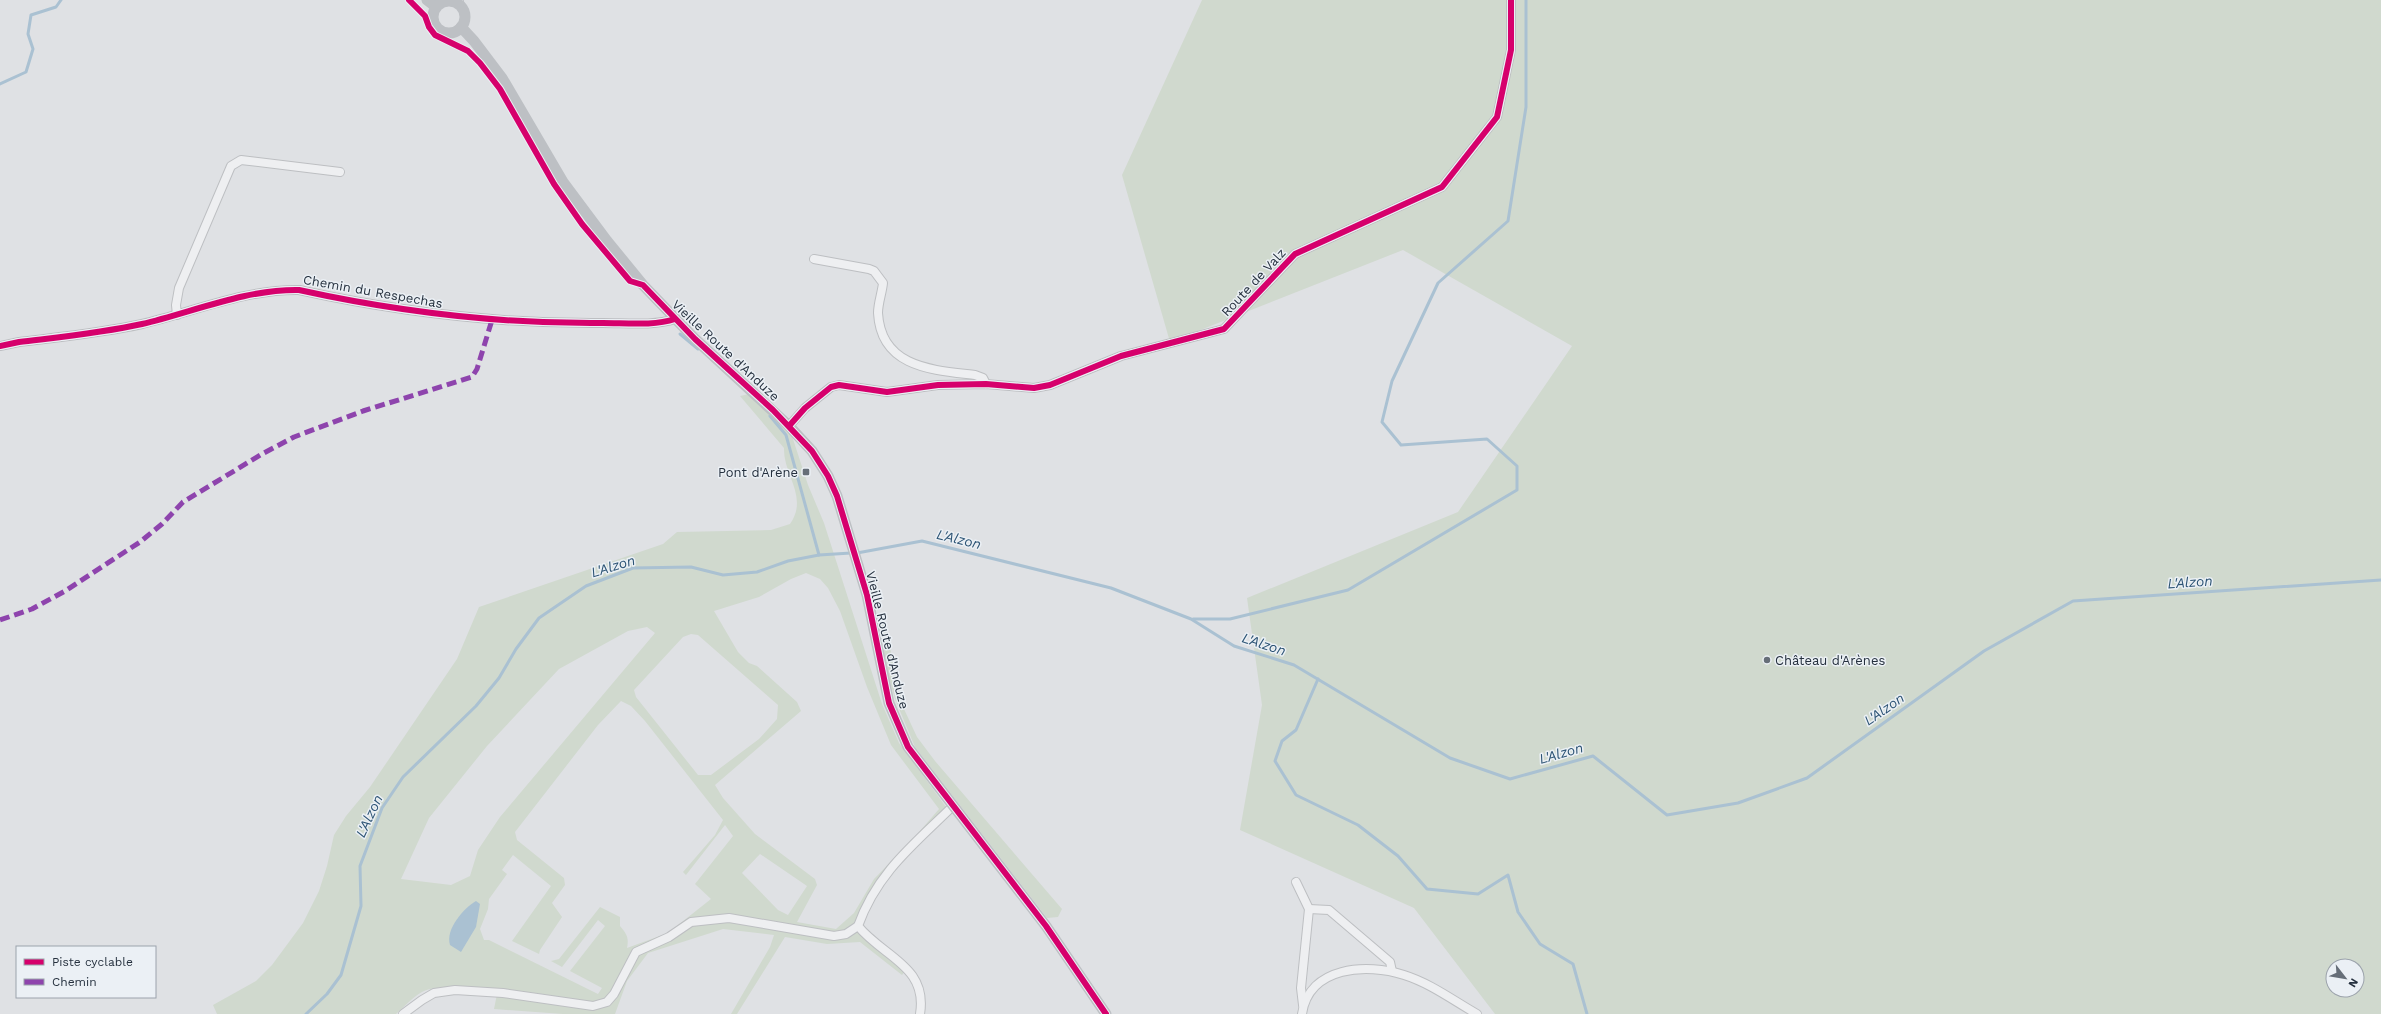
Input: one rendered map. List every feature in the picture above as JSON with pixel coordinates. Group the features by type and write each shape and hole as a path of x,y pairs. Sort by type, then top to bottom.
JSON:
{"street":[{"path":"427,0 436,7"},
{"name":"Route de Valz","path":"789,426 822,392 840,385 887,392 938,385 986,384 1018,388 1050,384 1121,356 1224,329 1295,254 1442,187 1497,117 1511,50 1511,0"},
{"path":"450,1 458,2 464,14 461,27 454,32 445,32 438,28 434,22 433,14 436,7 442,3 450,1"},
{"name":"Vieille Route d'Anduze","path":"461,27 474,40 502,78 563,182 584,212 643,285 676,319 789,426 816,457 828,476 837,496 867,595 889,703 908,747 952,807 1046,926 1106,1014"},
{"path":"177,314 176,305 179,288 231,166 241,160 340,172"},
{"path":"814,259 869,269 878,276 883,283 878,303 881,328 884,337 898,357 922,367 975,375 983,378 986,384"},
{"name":"Chemin du Respechas","path":"0,346 18,342 117,329 240,298 286,289 299,290 419,313 492,320 566,324 639,323 676,319"},
{"path":"403,1014 434,993 455,990 503,993 593,1006 606,1002 614,994 636,952 669,937 691,922 729,918 834,936 846,934 858,926 876,887 889,869 952,807"},
{"path":"1296,882 1309,909 1301,988 1303,1010"},
{"path":"1309,909 1329,910 1390,962 1392,971"},
{"path":"858,926 904,966 917,980 921,998 920,1014"},
{"path":"1303,1010 1309,993 1322,980 1338,972 1356,969 1392,971 1426,985 1477,1014"}],"shaded area":[{"path":"1202,0 2381,0 2381,1014 1495,1014 1414,908 1240,830 1262,705 1247,598 1458,512 1572,346 1403,250 1170,342 1122,175"},
{"path":"749,394 792,436 808,485 824,523 882,704 899,743 949,811 889,869 858,926 907,969 902,975 860,942 827,944 785,937 737,1014 731,1014 770,947 774,935 723,929 648,953 627,981 615,1014 563,1014 494,1009 498,989 447,987 428,989 422,992 396,1014 217,1014 213,1005 256,981 272,965 303,923 319,891 327,866 334,835 346,816 370,787 457,659 479,607 663,544 677,532 771,530 790,524 795,514 797,505 794,486 787,467 784,448 740,396","holes":["806,573 820,579 828,588 840,611 867,687 891,745 939,809 914,838 874,879 854,913 836,929 797,922 817,885 815,879 755,834 723,798 715,785 801,711 797,702 757,666 749,663 738,652 714,611 759,597 791,579","647,627 655,633 500,817 478,850 470,876 451,885 401,879 429,818 487,746 559,669 628,631","691,634 698,635 778,705 777,719 759,739 711,775 698,775 636,697 634,690 683,637","621,701 631,706 645,721 723,820 715,835 683,872 686,875 725,825 733,836 695,884 711,899 668,933 627,948 628,939 620,926 620,917 600,907 559,959 551,961 562,967 598,920 605,926 570,971 602,988 598,994 489,940 484,940 480,929 488,909 489,899 507,874 502,870 513,855 551,886 512,941 539,954 540,950 562,917 552,903 565,885 564,878 517,840 515,832 598,725","760,854 807,886 788,915 778,910 742,873"]},
{"path":"884,622 904,709 917,737 935,761 1062,909 1058,917 1047,918 915,747 895,699 886,668 881,625"}],"water":[{"path":"476,901 480,904 476,927 461,952 450,945 450,932 461,914"}],"waterway":[{"path":"0,84 26,72 33,49 28,34 31,15 56,7 61,0"},
{"path":"1193,619 1230,619 1348,590 1517,490 1517,466 1487,439 1401,445 1382,422 1392,381 1438,283 1508,221 1526,107 1526,0"},
{"path":"680,334 698,349"},
{"path":"770,416 786,435 819,555"},
{"name":"L'Alzon","path":"857,553 922,541 1111,588 1191,619 1234,646 1294,665 1450,758 1510,779 1593,756 1667,815 1738,803 1807,778 1984,651 2073,601 2381,580"},
{"name":"L'Alzon","path":"306,1014 327,994 341,975 361,906 360,866 382,808 403,777 476,706 499,678 516,649 539,618 586,586 633,568 691,567 723,575 757,572 788,561 819,555 851,553"},
{"path":"1318,679 1296,730 1282,741 1275,761 1296,795 1358,825 1398,856 1427,889 1478,894 1508,875 1518,912 1540,944 1573,964 1587,1014"}],"marked path":[{"path":"0,620 32,609 65,591 140,542 162,524 183,502 262,454 294,437 363,411 472,377 477,369 492,320"}],"cycle path":[{"path":"409,0 425,16 429,27 435,35 468,51 480,63 500,89 554,184 582,224 630,281 643,285 695,339 773,410 812,451 828,476 837,496 867,595 889,703 908,747 1046,926 1106,1014"},
{"path":"789,426 805,408 831,387 839,385 887,392 938,385 986,384 1034,388 1050,385 1121,356 1224,329 1295,254 1442,187 1497,117 1511,50 1511,0"},
{"path":"0,346 19,342 112,330 142,324 239,297 259,293 299,290 374,305 488,319 565,323 640,324 658,323 675,319"}],"place":[{"name":"Pont d'Arène","path":"806,472"},
{"name":"Château d'Arènes","path":"1767,660"}]}
